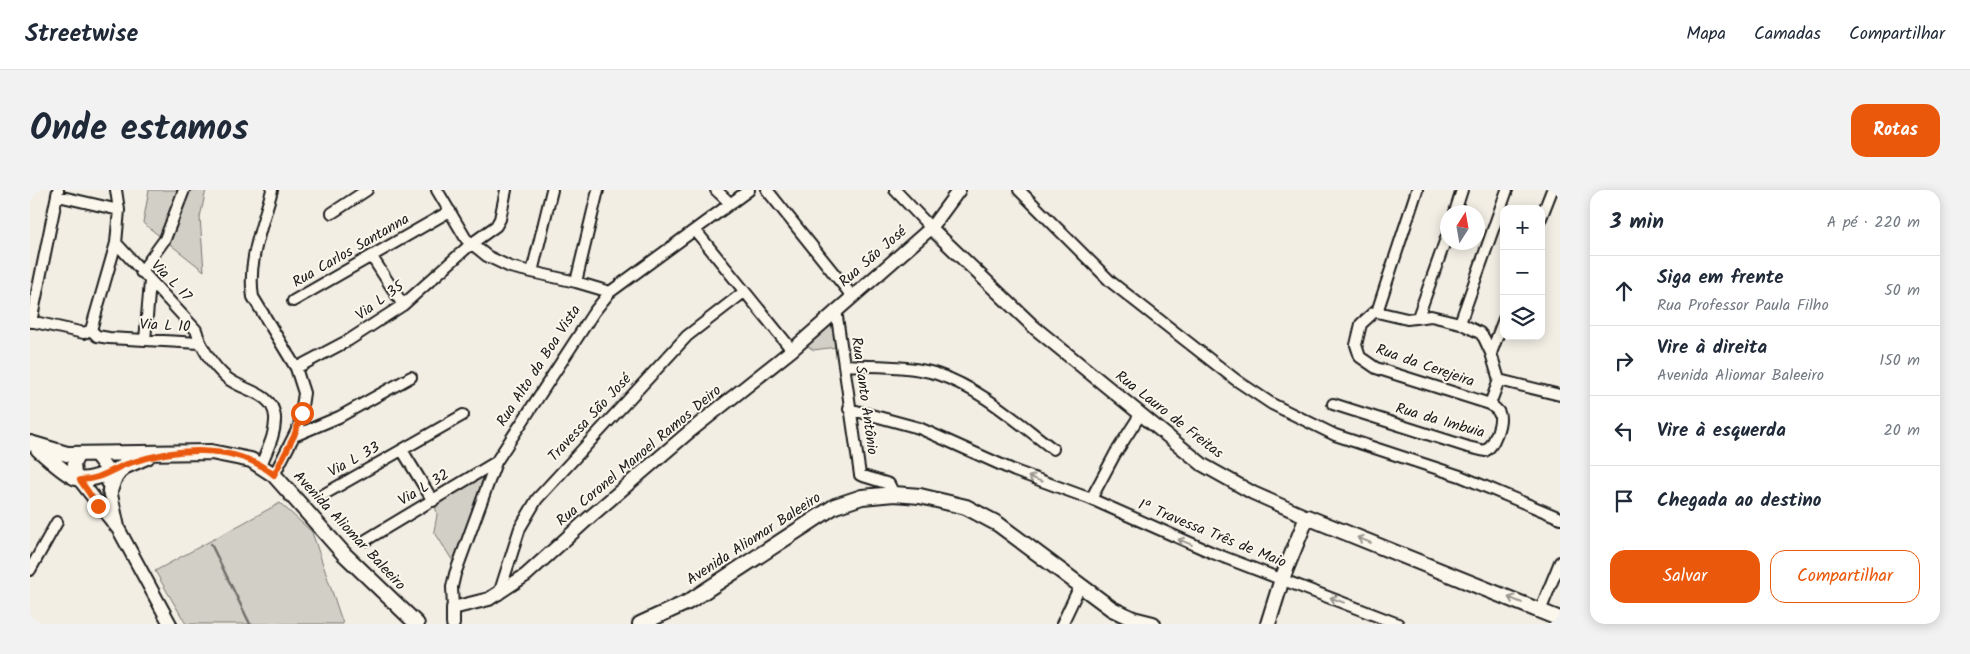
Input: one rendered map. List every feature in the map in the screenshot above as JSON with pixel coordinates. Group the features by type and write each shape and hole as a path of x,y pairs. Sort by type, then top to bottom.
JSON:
{"main road":[{"name":"Avenida Aliomar Baleeiro","path":"31,443 63,470 80,480 98,478 125,465 167,453"},
{"name":"Avenida Aliomar Baleeiro","path":"31,443 54,452 79,454 228,454 261,465 274,475 344,554 417,624"},
{"path":"110,491 114,479 125,465"},
{"name":"Avenida Aliomar Baleeiro","path":"640,624 688,602 836,506 862,497 894,494 941,500 980,513 1112,609 1133,619 1153,624"},
{"path":"1268,624 1282,579 1307,516"},
{"name":"Rua Lauro de Freitas","path":"1307,516 1560,619"}],"street":[{"path":"88,331 116,243 119,210 116,190"},
{"path":"142,272 165,239 184,190"},
{"path":"272,190 254,258 251,286 253,297 296,368 304,392 302,413 294,436 274,475"},
{"path":"437,190 471,244 487,256 510,268 576,282 610,292"},
{"name":"Via L 35","path":"296,368 349,340 403,305 471,244 499,223 506,190"},
{"path":"532,272 552,190"},
{"path":"576,282 598,190"},
{"path":"716,190 730,204"},
{"name":"Rua Alto da Boa Vista","path":"453,624 452,593 455,574 496,462 594,312 610,292 749,190"},
{"path":"767,190 852,296"},
{"name":"Rua Lauro de Freitas","path":"895,190 931,228 1034,328 1203,465 1253,493 1307,516"},
{"name":"Rua São José","path":"836,310 931,228 959,190"},
{"path":"1020,190 1111,282 1236,380 1272,404 1334,435 1460,476 1560,518"},
{"path":"1377,312 1417,190"},
{"path":"1457,205 1462,190"},
{"path":"1460,323 1507,190"},
{"path":"1545,208 1552,190"},
{"path":"332,213 364,191"},
{"path":"30,321 58,193 119,210"},
{"name":"Rua Carlos Santanna","path":"293,301 450,211"},
{"path":"695,230 792,350"},
{"name":"Via L 17","path":"116,243 196,330 200,344"},
{"path":"1418,317 1442,250"},
{"path":"372,257 403,305"},
{"path":"144,340 150,282"},
{"name":"Travessa São José","path":"499,595 520,528 537,499 688,336 744,292"},
{"name":"Rua Coronel Manoel Ramos Deiro","path":"453,608 479,603 499,595 526,575 689,432 792,350 836,310"},
{"name":"Rua Santo Antônio","path":"836,310 860,475 889,484 894,494"},
{"name":"Rua da Cerejeira","path":"1490,404 1365,362 1357,351 1356,342 1364,320 1377,312 1407,319 1431,316 1460,323 1484,338 1491,353 1499,380"},
{"name":"Via L 10","path":"30,321 88,331 102,337 200,344 216,367 228,379 257,392 273,407 275,427 261,465"},
{"path":"1491,353 1500,329"},
{"path":"844,365 918,370 950,379 999,408 1053,449"},
{"path":"294,436 339,417 411,377"},
{"path":"1490,404 1499,380 1560,395"},
{"name":"Rua da Imbuia","path":"1333,404 1468,448 1485,450 1492,445 1500,417 1490,404"},
{"name":"1ª Travessa Três de Maio","path":"849,408 919,428 1016,471 1091,499 1161,532 1398,624"},
{"name":"Via L 33","path":"321,496 463,415"},
{"path":"1091,499 1115,454 1140,415"},
{"name":"Via L 33","path":"402,450 433,501"},
{"path":"79,454 75,459 74,469 80,480 119,530 170,624"},
{"path":"95,454 102,462 106,474 119,530"},
{"name":"Via L 32","path":"366,540 496,462"},
{"path":"30,570 58,522"},
{"path":"1540,610 1560,562"},
{"path":"1062,624 1080,586"}],"shaded area":[{"path":"149,190 206,190 200,217 204,271 143,223"},
{"path":"827,324 835,328 837,347 813,350 804,343"},
{"path":"487,473 454,563 434,531 437,515 435,504"},
{"path":"280,503 312,532 343,624 186,624 155,571"}],"waterway":[{"path":"211,544 250,624"}],"route":[{"path":"98,506 80,480 98,478 125,465 151,456 167,453 211,452 228,454 251,460 268,469 274,475 299,426 302,413"}]}
